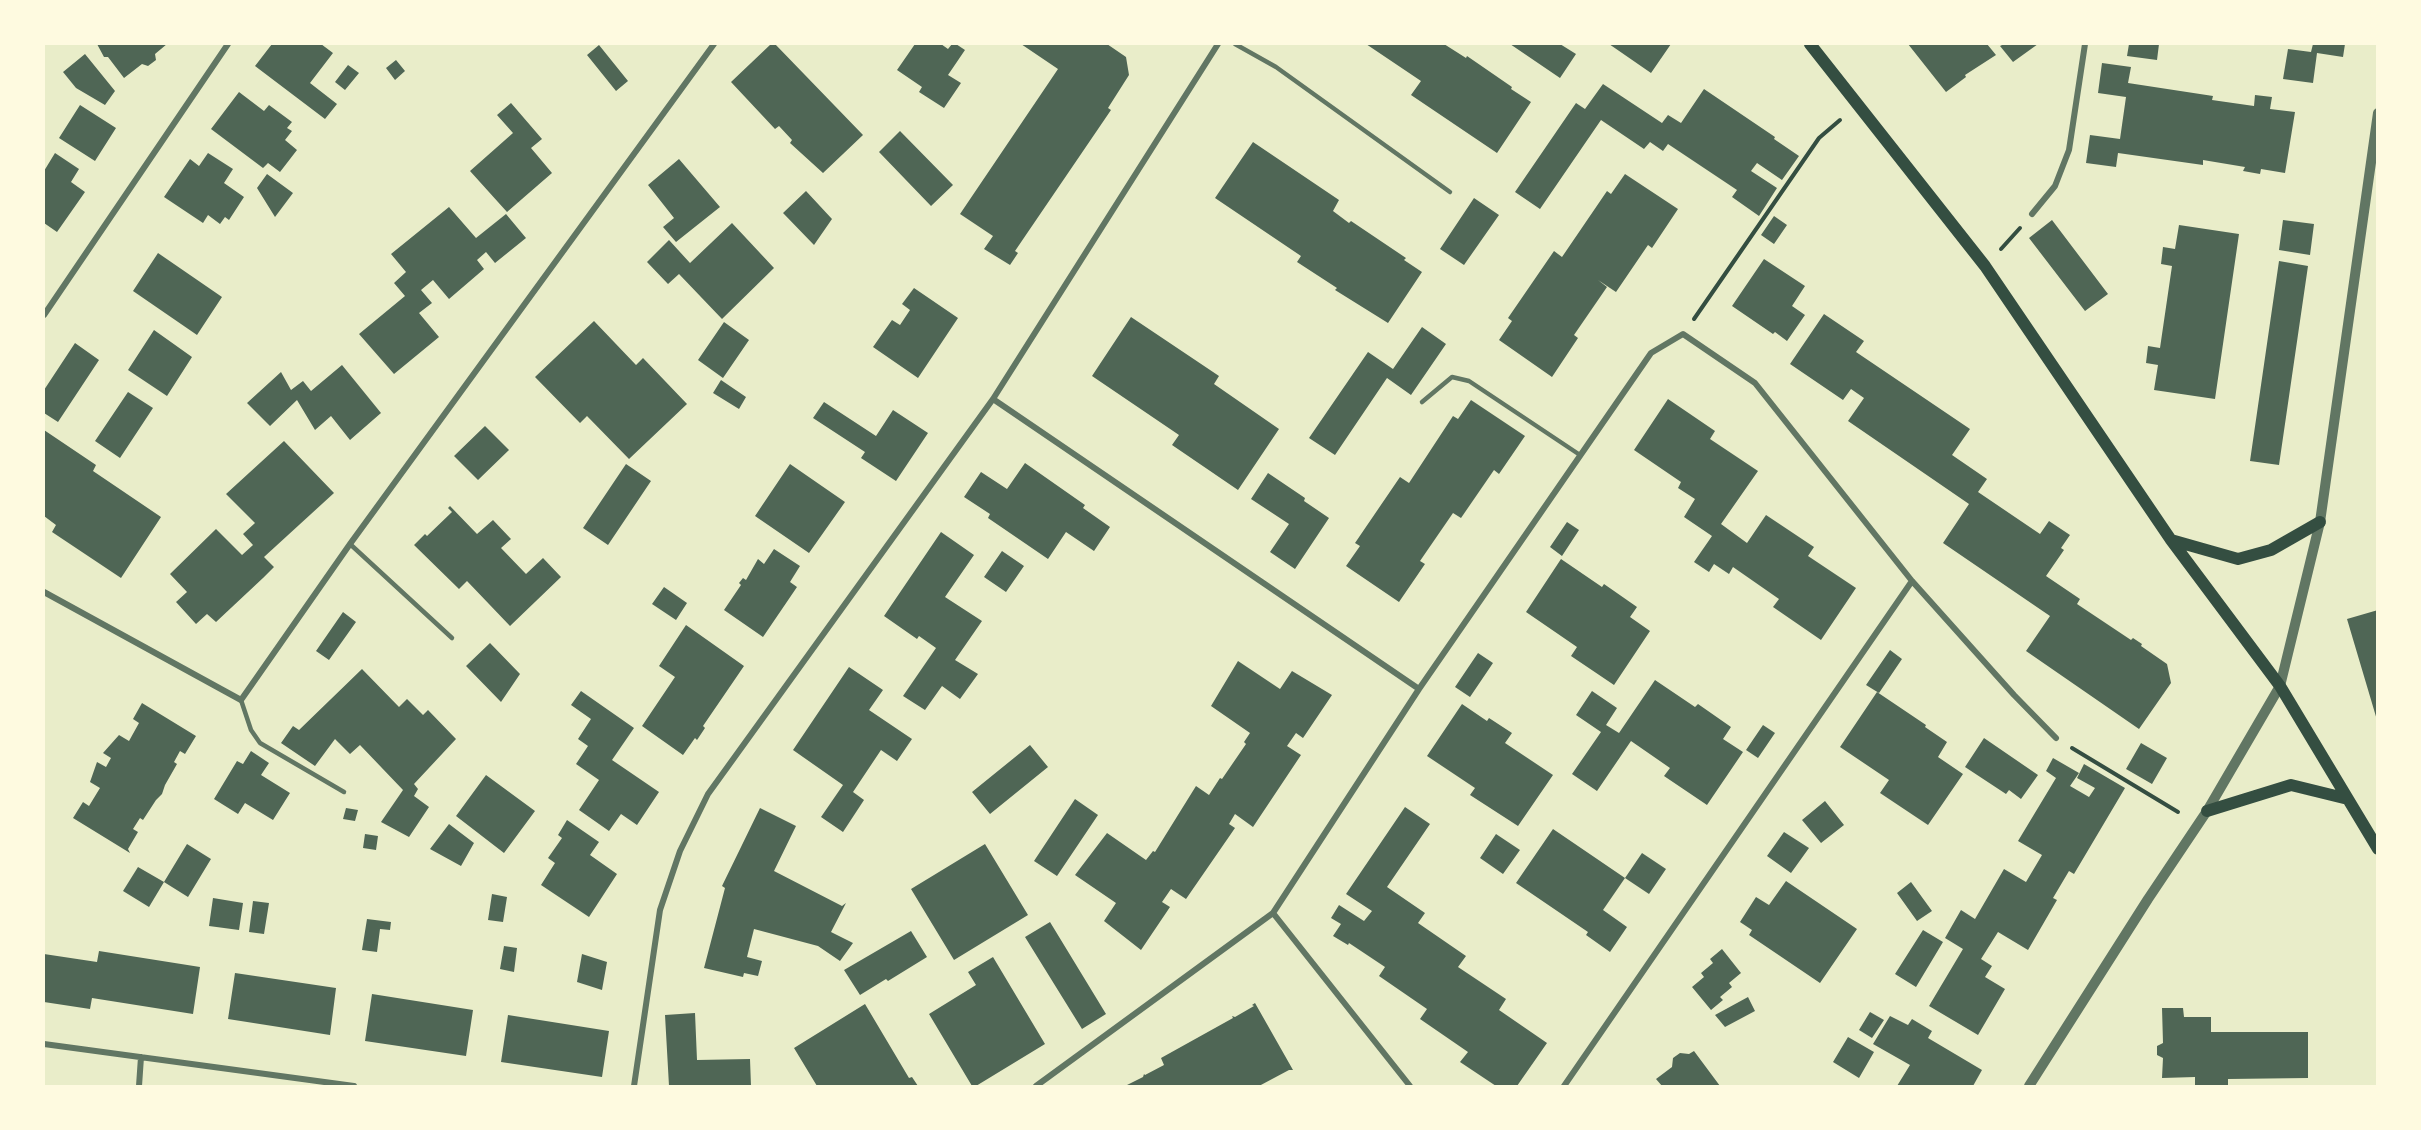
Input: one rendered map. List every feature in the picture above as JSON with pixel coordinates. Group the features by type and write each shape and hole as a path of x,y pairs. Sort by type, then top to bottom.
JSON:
{"main road":[{"path":"1810,44 1985,266 2171,540 2280,686 2378,849"},
{"path":"2171,540 2238,559 2271,550 2319,522"},
{"path":"2207,811 2291,785 2348,799"}],"street":[{"path":"44,315 228,44"},
{"path":"44,592 241,700 350,544 714,44"},
{"path":"634,1086 660,910 680,851 708,794 993,399 1218,44"},
{"path":"2032,214 2055,186 2069,150 2085,44"},
{"path":"2029,1086 2207,811 2280,686 2319,522 2378,113"},
{"path":"1036,1086 1273,914 1419,689 1651,353 1683,334 1755,383 1912,581 2014,695 2056,738"},
{"path":"993,399 1419,689"},
{"path":"1564,1086 1912,581"},
{"path":"1273,914 1410,1086"},
{"path":"44,1044 354,1086"},
{"path":"138,1086 141,1057"}],"lane":[{"path":"1235,44 1276,67 1450,192"},
{"path":"1422,402 1452,377 1469,381 1580,455"},
{"path":"350,544 452,638"},
{"path":"241,700 251,730 260,743 344,792"}],"path":[{"path":"1683,334 1819,138 1857,105"},
{"path":"1985,266 2032,214"},
{"path":"2056,738 2198,824"}],"building":[{"path":"97,44 167,44 155,54 156,60 148,66 142,64 124,78 108,57 104,57"},
{"path":"272,44 321,44 333,53 310,83 337,104 325,119 255,66"},
{"path":"771,44 775,44 863,135 823,173 790,143 792,140 779,126 775,129 731,82"},
{"path":"915,44 941,44 948,49 952,44 956,44 965,50 948,75 961,83 944,108 919,92 922,87 897,70"},
{"path":"1021,44 1107,44 1126,57 1129,75 1108,108 1111,110 1015,251 1018,253 1010,265 984,249 993,236 960,214 1058,69"},
{"path":"1366,44 1444,44 1466,58 1467,56 1531,102 1497,153 1411,95 1421,81"},
{"path":"1510,44 1560,44 1576,54 1560,78"},
{"path":"1609,44 1671,44 1651,73"},
{"path":"1908,44 1987,44 1996,55 1965,75 1966,77 1946,92"},
{"path":"2038,44 2013,62 2000,46"},
{"path":"2129,44 2159,44 2157,60 2127,56"},
{"path":"2313,44 2345,44 2343,57 2317,53 2313,83 2283,79 2288,49 2311,52"},
{"path":"599,45 628,81 616,91 587,55"},
{"path":"85,54 115,91 105,105 76,88 63,72"},
{"path":"396,60 405,71 395,80 386,68"},
{"path":"2102,63 2131,67 2128,83 2213,96 2212,100 2254,106 2255,95 2272,97 2270,109 2295,112 2285,173 2261,169 2260,174 2243,171 2245,167 2203,160 2203,165 2118,153 2116,167 2086,163 2090,135 2120,139 2126,97 2098,93"},
{"path":"348,65 359,73 345,90 335,82"},
{"path":"1603,84 1662,123 1668,115 1681,123 1704,89 1799,156 1782,180 1757,163 1751,171 1777,188 1759,216 1732,197 1737,190 1668,144 1663,151 1650,142 1644,149 1601,120 1540,209 1515,192 1576,103 1585,109"},
{"path":"239,92 264,111 269,105 292,122 287,128 292,131 285,140 297,150 280,172 268,163 263,168 211,129"},
{"path":"511,103 542,139 531,148 552,173 507,212 470,171 513,133 497,115"},
{"path":"80,105 116,128 95,161 59,138"},
{"path":"900,131 953,185 931,206 879,152"},
{"path":"1253,142 1339,200 1333,211 1406,258 1404,260 1422,272 1388,323 1335,290 1337,288 1297,262 1301,256 1215,198"},
{"path":"55,153 79,169 71,182 85,192 57,232 44,223 44,171"},
{"path":"208,153 233,169 224,183 244,197 229,220 225,217 220,224 208,215 203,223 164,197 190,159 199,166"},
{"path":"679,159 720,207 676,242 663,227 674,218 648,185"},
{"path":"267,174 293,193 275,217 257,188"},
{"path":"1625,174 1678,209 1652,248 1648,245 1616,292 1598,280 1607,287 1574,335 1578,338 1552,377 1499,340 1512,321 1508,318 1554,251 1562,257 1607,191 1611,194"},
{"path":"806,191 832,219 814,245 783,213"},
{"path":"1474,198 1499,215 1464,265 1440,249"},
{"path":"449,207 476,238 506,214 526,238 495,263 486,252 477,260 484,269 449,299 433,280 421,290 432,303 419,313 439,337 394,374 359,334 405,296 394,283 406,272 391,254"},
{"path":"1774,216 1787,225 1774,244 1761,235"},
{"path":"2052,220 2108,294 2085,311 2029,238"},
{"path":"2283,220 2314,224 2310,255 2279,250"},
{"path":"732,223 774,268 722,319 679,274 668,284 647,262 669,240 690,263"},
{"path":"2179,225 2239,234 2215,399 2154,390 2158,365 2146,363 2148,346 2160,348 2172,266 2161,264 2163,247 2175,249"},
{"path":"158,253 222,297 197,335 133,291"},
{"path":"1764,259 1805,286 1792,306 1805,315 1787,341 1732,306"},
{"path":"2279,261 2308,266 2279,465 2250,461"},
{"path":"914,288 958,318 918,378 873,347 892,320 900,325 910,310 902,304"},
{"path":"1824,314 1864,341 1856,352 1970,429 1952,455 1987,479 1978,492 2040,534 2049,521 2070,535 2061,548 2064,550 2046,576 2080,599 2077,604 2131,640 2133,638 2142,644 2141,646 2167,664 2171,683 2139,729 2026,651 2050,616 1943,543 1969,504 1848,421 1864,398 1851,389 1843,400 1790,364"},
{"path":"1131,317 1219,376 1214,384 1279,429 1238,490 1172,445 1179,435 1092,376"},
{"path":"594,321 636,365 643,358 687,404 629,459 587,416 580,423 535,377"},
{"path":"724,322 749,340 723,378 698,360"},
{"path":"1422,327 1446,344 1411,395 1387,378 1335,455 1309,438 1368,352 1393,369"},
{"path":"154,330 192,357 167,396 128,370"},
{"path":"75,343 99,360 58,422 44,413 44,390"},
{"path":"342,365 381,413 350,440 331,416 315,430 297,400 270,426 247,403 281,372 291,390 303,381 311,391"},
{"path":"721,380 746,397 739,409 713,393"},
{"path":"128,392 153,408 120,458 95,441"},
{"path":"1668,399 1715,431 1710,439 1758,471 1721,524 1747,543 1766,515 1814,547 1808,556 1856,588 1821,640 1773,607 1779,599 1733,567 1729,574 1714,564 1709,572 1694,562 1712,536 1684,517 1695,499 1678,488 1681,482 1634,450"},
{"path":"1471,400 1525,436 1499,474 1494,470 1461,518 1453,513 1420,561 1425,564 1399,602 1346,566 1360,546 1355,543 1400,477 1409,483 1453,416 1458,419"},
{"path":"824,402 876,436 893,410 928,433 896,481 861,458 865,452 813,418"},
{"path":"485,426 509,450 478,480 454,456"},
{"path":"44,430 96,465 93,471 161,517 121,578 52,532 56,525 44,516"},
{"path":"284,441 334,493 264,557 274,567 263,578 216,622 207,614 196,624 176,602 187,592 170,574 216,529 242,555 253,545 243,534 255,523 226,494"},
{"path":"1025,463 1085,505 1083,508 1110,527 1094,551 1066,532 1048,559 988,518 990,514 964,497 981,472 1007,489"},
{"path":"626,464 651,481 608,545 583,528"},
{"path":"790,464 845,502 809,553 755,516"},
{"path":"1268,473 1305,498 1304,501 1329,518 1295,569 1270,552 1289,524 1251,499"},
{"path":"450,506 477,534 493,520 511,539 501,548 526,574 543,558 561,577 510,626 467,581 459,589 414,545 452,512 448,508"},
{"path":"1567,522 1579,530 1562,556 1550,547"},
{"path":"941,532 974,555 945,597 982,621 955,660 978,674 960,699 942,686 925,710 903,696 936,648 919,636 917,639 884,616"},
{"path":"774,549 800,566 790,582 797,587 763,637 724,610 741,585 739,583 743,578 746,580 758,559 764,564"},
{"path":"1002,551 1024,566 1006,592 984,577"},
{"path":"1561,559 1602,587 1604,584 1637,607 1630,617 1650,631 1614,685 1571,656 1577,647 1526,612"},
{"path":"664,587 687,603 676,620 652,604"},
{"path":"2378,610 2378,720 2377,720 2347,619"},
{"path":"343,612 356,622 329,660 316,651"},
{"path":"686,625 744,666 703,726 705,728 697,740 695,738 683,755 642,726 675,677 659,666"},
{"path":"490,643 520,674 501,702 466,666"},
{"path":"1890,650 1902,659 1879,693 1866,685"},
{"path":"1478,653 1493,663 1470,697 1455,687"},
{"path":"1238,661 1280,689 1292,671 1332,695 1303,738 1296,733 1287,746 1301,755 1253,827 1235,814 1229,824 1235,828 1186,899 1171,889 1162,902 1170,907 1141,950 1104,921 1116,903 1075,875 1107,833 1146,860 1153,851 1155,852 1196,786 1209,795 1220,778 1222,779 1246,744 1244,742 1250,733 1211,706"},
{"path":"849,667 883,690 869,710 912,739 897,761 881,750 853,792 864,800 843,832 821,817 843,785 793,750"},
{"path":"362,669 399,707 407,699 423,715 428,710 456,739 414,784 418,789 414,796 429,807 409,837 381,822 403,790 360,745 350,754 335,739 315,766 281,743 293,726 299,730"},
{"path":"1655,680 1695,707 1698,704 1731,727 1723,739 1743,752 1707,805 1664,776 1670,768 1631,741 1597,791 1572,774 1601,732 1576,715 1592,691 1617,708 1606,725 1619,733"},
{"path":"581,691 634,728 612,760 659,792 637,825 621,814 609,831 579,810 599,780 576,764 588,746 578,739 591,719 571,705"},
{"path":"1877,692 1947,742 1938,757 1963,774 1928,825 1880,793 1889,780 1840,747"},
{"path":"142,703 196,736 185,754 180,751 174,762 177,764 162,794 143,820 140,818 133,829 138,832 128,849 130,853 73,818 83,802 89,806 100,788 90,782 97,762 106,767 111,758 103,753 119,735 129,741 139,723 133,719"},
{"path":"1462,704 1487,721 1489,718 1512,733 1505,743 1553,775 1518,826 1470,795 1475,788 1427,756"},
{"path":"1763,725 1775,733 1758,758 1746,750"},
{"path":"1984,738 2038,775 2021,799 2009,790 2006,794 1965,767"},
{"path":"2141,743 2167,758 2152,784 2126,769"},
{"path":"1030,745 1048,767 990,814 972,792"},
{"path":"251,751 269,763 261,775 290,793 273,820 245,803 238,814 214,799 237,761 243,764"},
{"path":"2053,758 2079,773 2070,786 2089,797 2095,788 2077,778 2084,764 2125,788 2074,874 2069,871 2053,898 2057,900 2028,950 1998,932 1981,959 1992,966 1985,977 2005,989 1978,1035 1929,1006 1963,949 1945,938 1961,910 1975,919 2004,869 2026,882 2042,855 2018,841 2056,778 2046,771"},
{"path":"486,775 535,811 504,853 456,816"},
{"path":"1075,799 1098,815 1057,876 1034,861"},
{"path":"1825,801 1844,825 1821,843 1802,820"},
{"path":"1405,807 1430,824 1387,887 1425,913 1418,923 1466,956 1458,967 1506,999 1499,1010 1547,1043 1517,1086 1496,1086 1460,1062 1468,1052 1420,1019 1427,1009 1379,976 1385,967 1349,943 1348,945 1333,936 1341,924 1331,918 1339,905 1364,921 1372,911 1346,894"},
{"path":"346,808 358,810 355,821 343,819"},
{"path":"760,808 796,826 774,871 842,906 846,903 831,932 853,943 840,961 818,946 754,929 747,957 762,961 758,976 744,973 743,977 704,968 725,888 722,886"},
{"path":"567,820 599,842 590,855 617,874 589,917 541,885 555,863 548,858 562,838 558,835"},
{"path":"449,824 474,843 461,866 430,849"},
{"path":"1553,829 1625,878 1603,910 1627,927 1610,952 1586,935 1588,932 1516,883"},
{"path":"1784,832 1809,848 1791,873 1767,856"},
{"path":"365,834 378,836 376,850 363,848"},
{"path":"1496,834 1520,850 1503,874 1480,858"},
{"path":"187,844 211,859 188,897 164,882"},
{"path":"985,844 1028,915 954,960 911,889"},
{"path":"1642,853 1666,869 1649,894 1625,878"},
{"path":"138,867 164,882 149,907 123,891"},
{"path":"1786,881 1857,929 1820,983 1749,935 1752,930 1740,922 1756,897 1769,905"},
{"path":"1911,882 1932,911 1917,921 1897,893"},
{"path":"492,894 507,897 503,922 488,920"},
{"path":"213,898 243,903 239,930 209,926"},
{"path":"253,901 269,903 264,934 249,932"},
{"path":"367,919 391,922 390,930 380,929 377,952 362,950"},
{"path":"1050,922 1106,1014 1082,1029 1025,937"},
{"path":"1923,930 1943,942 1916,987 1895,974"},
{"path":"911,931 927,957 860,995 844,970"},
{"path":"504,946 517,948 514,972 500,969"},
{"path":"1722,949 1741,973 1729,983 1732,987 1720,997 1723,1000 1711,1010 1692,987 1704,977 1701,973 1713,963 1710,959"},
{"path":"99,951 200,967 193,1014 92,998 90,1009 44,1002 44,954 97,962"},
{"path":"582,954 607,962 602,990 577,982"},
{"path":"993,957 1045,1044 976,1086 972,1086 929,1014 976,985 968,972"},
{"path":"235,973 336,988 330,1035 228,1019"},
{"path":"372,994 473,1010 466,1056 365,1041"},
{"path":"1748,997 1755,1011 1725,1027 1715,1015"},
{"path":"1255,1003 1293,1070 1259,1086 1125,1086 1164,1065 1161,1058 1233,1018 1232,1016 1235,1017 1254,1006 1252,1005"},
{"path":"865,1004 909,1078 912,1077 918,1086 817,1086 794,1048"},
{"path":"2162,1008 2183,1008 2184,1017 2211,1017 2211,1032 2308,1032 2308,1078 2228,1079 2228,1086 2195,1086 2195,1077 2162,1078 2163,1058 2157,1055 2157,1046 2163,1043"},
{"path":"1870,1012 1884,1020 1872,1038 1859,1030"},
{"path":"695,1013 697,1060 750,1059 751,1086 669,1086 665,1015"},
{"path":"508,1015 609,1031 602,1077 501,1062"},
{"path":"1890,1016 1908,1025 1912,1019 1932,1031 1928,1038 1982,1070 1973,1086 1897,1086 1910,1065 1873,1044"},
{"path":"1848,1037 1874,1052 1859,1078 1833,1062"},
{"path":"1694,1051 1720,1086 1662,1086 1656,1079 1672,1067 1673,1058 1680,1053 1689,1054"}]}
